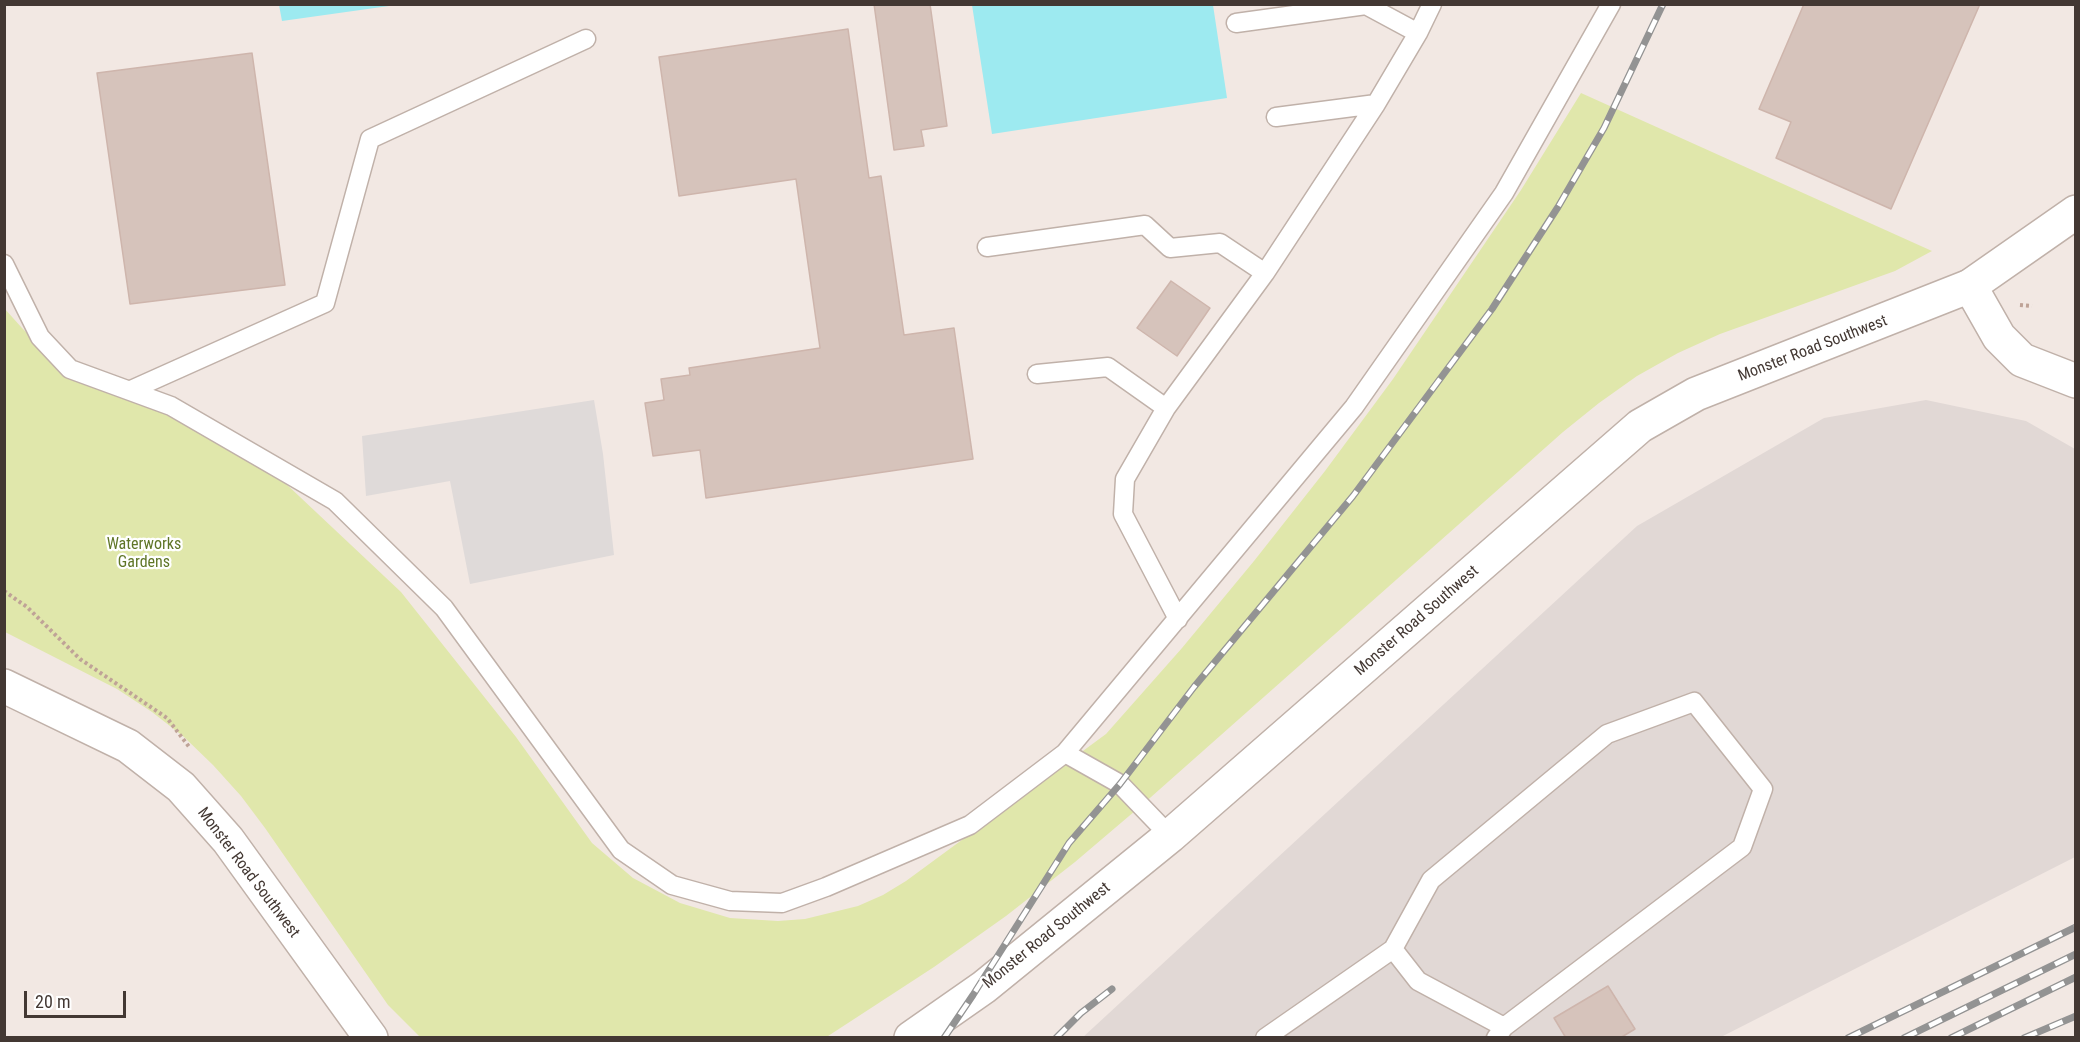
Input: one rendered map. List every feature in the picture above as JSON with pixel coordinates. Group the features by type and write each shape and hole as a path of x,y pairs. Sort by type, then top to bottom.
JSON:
{"street":[{"name":"Monster Road Southwest","path":"911,1038 984,987 1170,836 1640,426 1696,394 1970,286 2076,212"},
{"path":"1970,286 1999,338 2022,360 2076,381"},
{"name":"Monster Road Southwest","path":"4,686 128,746 181,787 228,840 371,1038"}],"lane":[{"path":"1178,619 1123,514 1125,479 1166,408 1265,273 1376,104 1418,33 1432,4"},
{"path":"4,264 40,337 70,369 171,405 336,501 444,608 621,850 672,885 730,901 782,903 826,887 970,825 1065,753 1353,407 1504,193 1611,4"},
{"path":"1236,23 1366,5 1418,33"},
{"path":"130,390 325,303 370,139 586,39"},
{"path":"1276,117 1376,104"},
{"path":"987,247 1146,225 1170,248 1220,243 1265,273"},
{"path":"1037,374 1108,368 1166,408"},
{"path":"1265,1038 1393,949 1431,880 1607,734 1694,702 1763,789 1742,847 1500,1032 1418,981 1393,949"},
{"path":"1065,753 1120,784 1170,836"}],"path":[{"path":"4,591 27,607 80,659 167,718 193,751"}],"shaded area":[{"path":"594,400 603,454 614,555 470,584 450,481 366,496 362,436"},
{"path":"1926,400 2026,421 2075,449 2075,857 1721,1037 1082,1038 1637,526 1824,418"}],"green space":[{"name":"Waterworks Gardens","path":"1581,93 1932,251 1895,271 1720,334 1678,353 1637,376 1599,403 1563,432 1075,862 1006,916 934,967 825,1038 420,1037 388,1005 265,828 241,796 213,765 184,737 117,689 5,632 4,308 41,347 283,481 401,592 516,737 592,843 633,878 680,903 730,918 778,921 805,919 858,906 906,881 1106,734 1182,648 1325,471 1393,379 1521,190"}],"water":[{"path":"279,4 396,5 282,21"},
{"path":"972,5 1213,5 1227,98 992,134"}],"building":[{"path":"874,4 930,4 947,126 921,130 924,146 894,150"},
{"path":"1804,4 1980,4 1891,209 1776,158 1791,122 1759,109"},
{"path":"848,29 869,178 881,176 904,335 954,328 973,459 706,498 700,450 653,456 645,403 664,400 661,379 690,375 689,368 820,348 796,179 679,196 659,57"},
{"path":"252,53 285,285 130,304 97,73"},
{"path":"1171,281 1210,308 1177,356 1137,328"},
{"path":"1608,986 1635,1029 1620,1038 1566,1038 1554,1018"}],"railway":[{"path":"944,1038 1069,843 1120,784 1194,687 1353,496 1492,309 1558,207 1604,128 1663,4"},
{"path":"1848,1038 2076,927"},
{"path":"1904,1038 2076,954"},
{"path":"1951,1038 2076,977"},
{"path":"1056,1038 1081,1013 1112,989"},
{"path":"2024,1038 2076,1016"}]}
